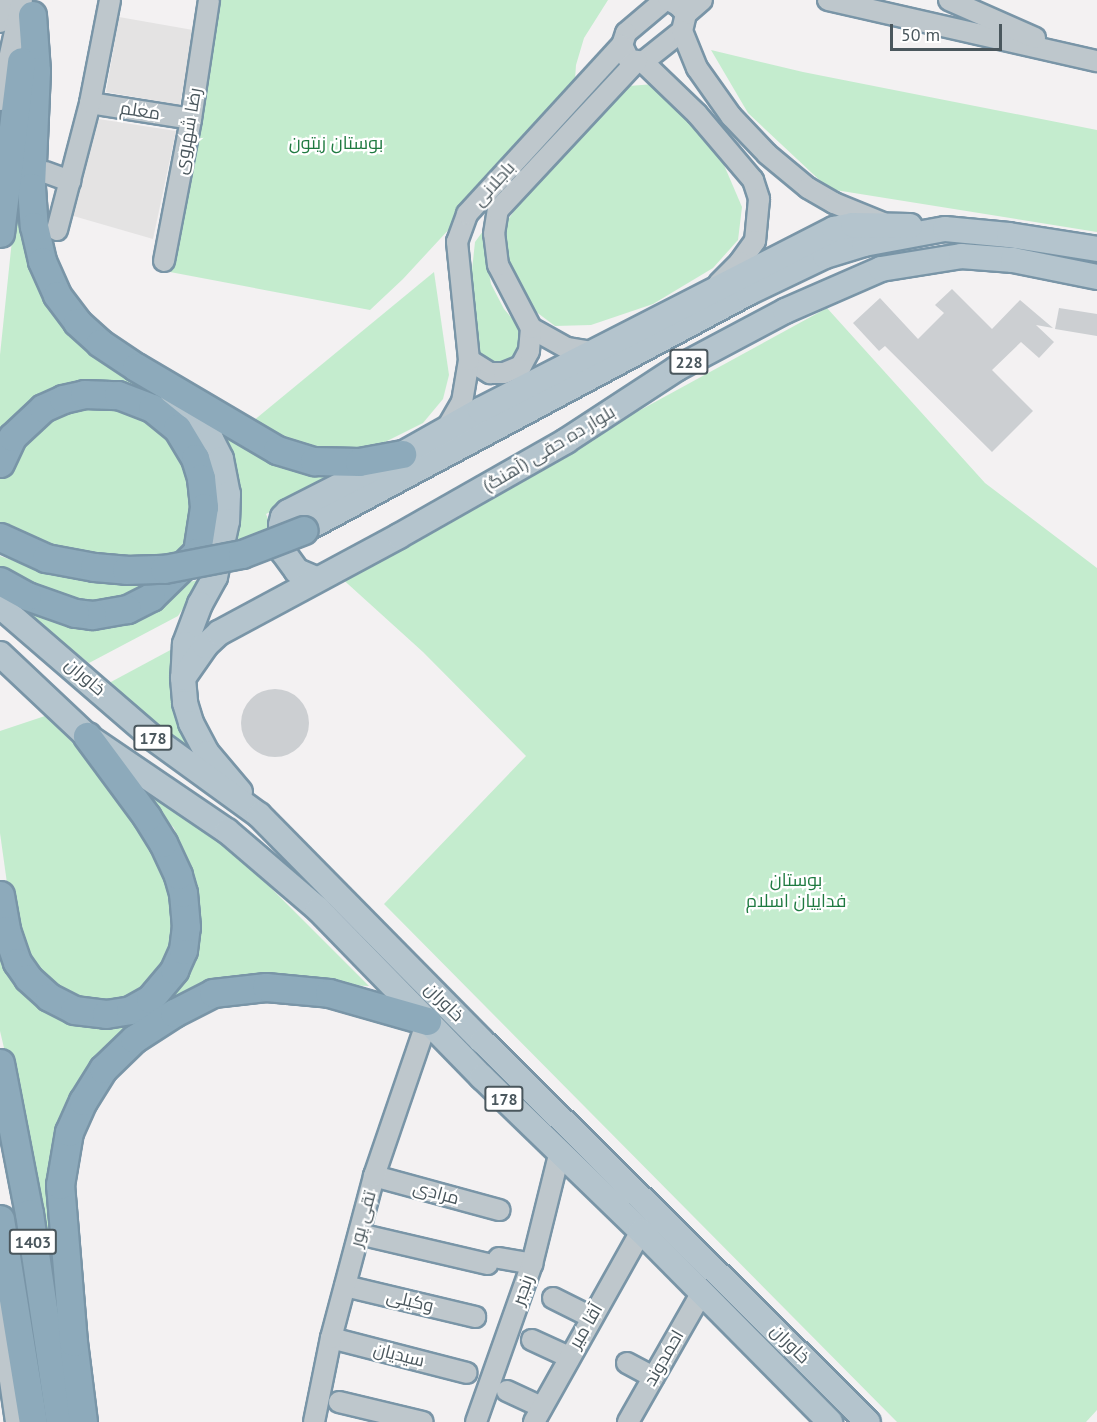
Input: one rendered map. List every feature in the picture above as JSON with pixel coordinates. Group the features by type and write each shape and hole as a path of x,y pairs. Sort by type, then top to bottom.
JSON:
{"highway":[{"path":"0,233 19,68 30,5"},
{"path":"30,5 36,71 31,187 34,226 42,261 57,295 77,322 100,343 166,386 277,450 314,461 359,462 402,454"},
{"path":"0,463 12,436 43,408 63,399 102,393 118,395 136,401 165,417 187,441 201,478 204,507 197,552 151,597 127,609 92,615 60,610 0,581"},
{"path":"0,537 46,558 93,567 164,569 242,554 304,530"},
{"path":"0,896 6,930 17,962 28,978 49,997 74,1010 106,1014 130,1010 150,999 174,970 183,950 186,927 183,893 178,875 163,843 147,817 87,736"},
{"path":"83,1422 73,1342 60,1185 69,1132 83,1101 103,1069 134,1039 174,1012 213,993 266,987 329,993 427,1021"},
{"name":"1403","path":"0,1063 29,1213 60,1422"},
{"path":"0,1219 33,1422"}],"main road":[{"path":"316,579 297,571 289,564 283,552 280,533 283,517 402,454 448,426 834,229 853,225 888,225 936,230"},
{"name":"228","path":"304,530 748,293 825,256 874,242 936,230 1009,235 1097,249"},
{"name":"بلوار ده حقی (آهنگ)","path":"183,678 205,646 219,633 399,536 566,441 676,369 785,311 881,269 962,256 1013,260 1097,277"},
{"path":"166,386 211,439 221,459 228,494 227,521 215,577 200,604 185,644 183,678 185,703 207,753 259,815"},
{"name":"خاوران","path":"0,606 153,738 259,815 507,1065 868,1422"},
{"name":"خاوران","path":"0,654 87,736 227,831 318,909 559,1155 640,1231 830,1422"}],"street":[{"path":"0,22 4,0"},
{"path":"57,230 90,103 110,0"},
{"name":"رضا شهروی","path":"164,261 191,119 209,0"},
{"path":"667,0 680,6 697,68 731,116 767,154 808,188 834,203 888,225"},
{"name":"باجلانی","path":"448,426 462,402 469,360 457,242 467,214 622,45 626,33 667,0"},
{"name":"باجلانی","path":"531,328 498,265 494,234 498,210 640,62 684,22 702,0"},
{"path":"828,0 1097,61"},
{"path":"949,0 1076,56"},
{"path":"0,100 30,5"},
{"path":"622,45 629,60 640,62 705,122 753,180 759,214 755,241 740,262 712,290"},
{"name":"معلم","path":"90,103 191,119"},
{"path":"45,172 70,181"},
{"path":"469,360 490,373 504,373 521,366 529,351 531,328 567,348 593,352"},
{"name":"تقی پور","path":"314,1422 331,1338 374,1176 427,1021"},
{"name":"رنجبر","path":"476,1422 532,1264 559,1155"},
{"name":"مرادی","path":"374,1176 499,1210"},
{"name":"آقا میر","path":"538,1415 640,1231"},
{"path":"359,1234 493,1261 532,1264"},
{"name":"وکیلی","path":"345,1286 475,1317"},
{"name":"احمدوند","path":"636,1419 653,1377 701,1294"},
{"path":"553,1298 591,1317"},
{"path":"0,1311 16,1422"},
{"name":"سیدیان","path":"331,1338 467,1372"},
{"path":"532,1340 569,1357"},
{"path":"627,1363 653,1377"},
{"path":"0,1379 8,1422"},
{"path":"507,1391 538,1415"},
{"path":"339,1402 423,1422"}],"shaded area":[{"path":"119,17 193,30 180,105 106,92"},
{"path":"92,118 176,131 153,239 70,215"}],"green space":[{"name":"بوستان زیتون","path":"216,0 608,0 584,38 576,65 574,94 403,279 370,310 170,272"},
{"path":"711,50 803,72 1097,130 1097,232 829,189 748,113"},
{"path":"30,67 42,283 178,408 200,455 97,388 0,448 0,355"},
{"path":"654,84 721,158 742,207 738,240 713,268 653,304 591,325 555,326 531,308 506,266 505,224 528,191 629,86"},
{"path":"486,227 486,255 491,284 504,309 521,329 534,336 524,361 492,366 480,356 470,289 475,242"},
{"path":"434,272 449,375 443,399 423,423 375,447 309,447 252,422"},
{"name":"بوستان فداییان اسلام","path":"827,308 985,483 1097,568 1097,1410 1086,1422 897,1422 384,904 526,756 423,652 338,575"},
{"path":"93,400 161,423 195,483 188,558 145,561 73,554 0,527 0,479 5,460 35,421"},
{"path":"194,408 355,470 266,514 274,533 230,548"},
{"path":"0,556 44,571 96,582 161,583 97,609 0,574"},
{"path":"202,579 178,616 89,663 0,594 57,614"},
{"path":"176,647 198,756 155,728 109,683"},
{"path":"45,716 74,744 150,834 181,924 161,980 123,1002 76,1002 33,972 12,919 0,833 0,731"},
{"path":"123,778 198,822 227,844 369,986 264,981 211,986 71,1110 77,1422 18,1107 0,1031 0,937 10,974 19,988 55,1017 76,1025 92,1028 131,1023 168,1002 177,992 198,947 200,919 196,895 174,828"}],"building":[{"path":"952,289 992,329 1020,300 1053,328 1036,325 1054,342 1039,358 1021,342 992,370 1033,411 992,452 885,346 879,351 853,323 880,298 918,339 944,313 935,305"},
{"path":"1059,308 1097,314 1097,336 1055,329"},
{"path":"275,689 288,692 299,699 306,710 309,723 306,736 299,747 288,754 275,757 262,754 251,747 244,736 241,723 244,710 251,699 262,692"}]}
